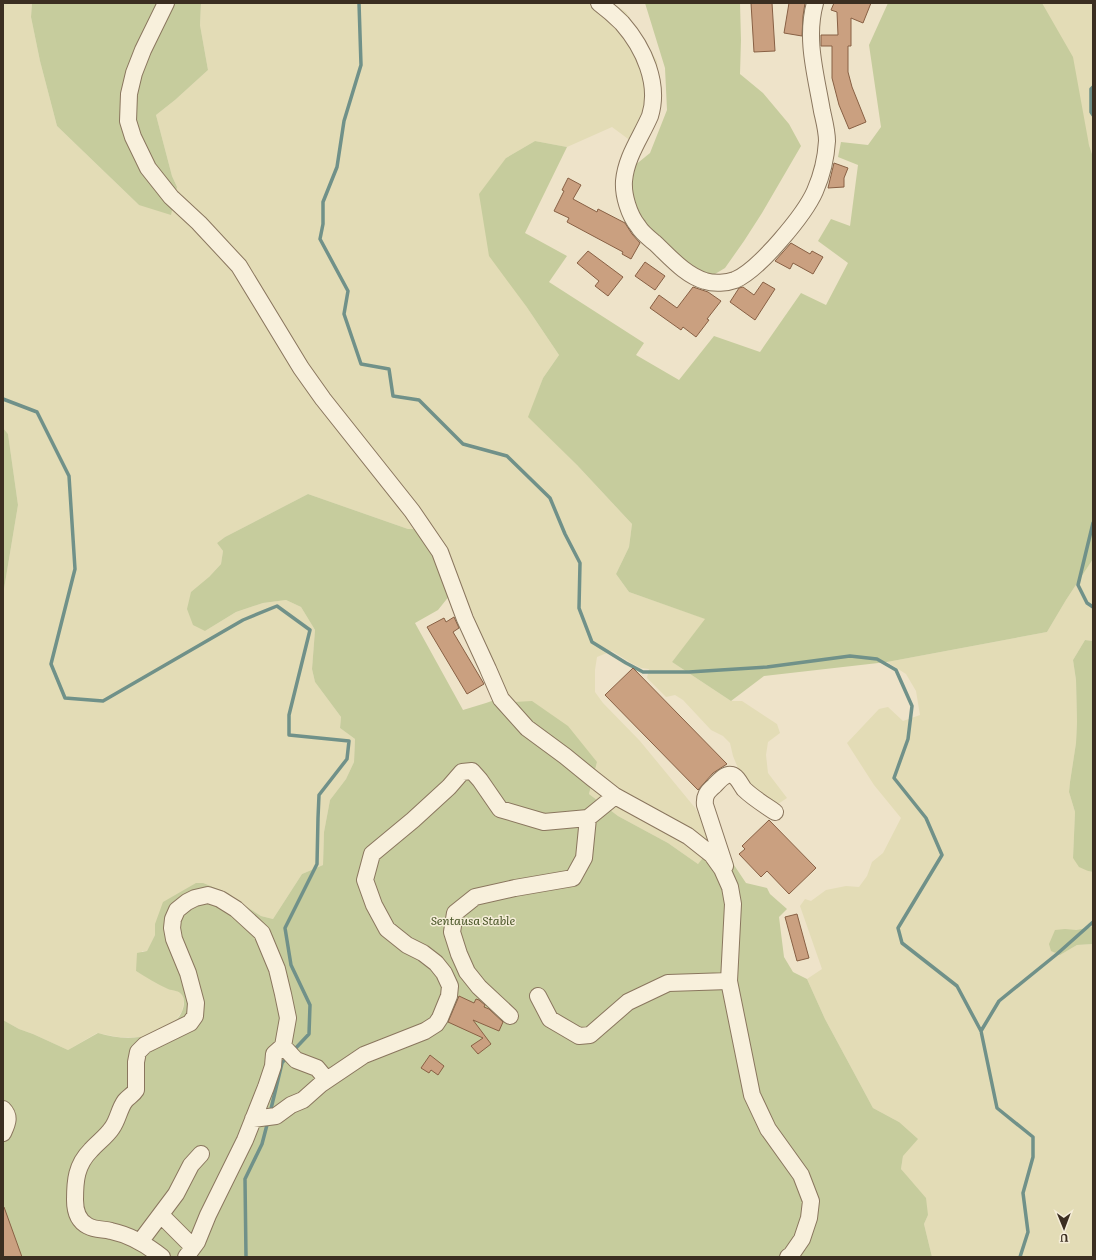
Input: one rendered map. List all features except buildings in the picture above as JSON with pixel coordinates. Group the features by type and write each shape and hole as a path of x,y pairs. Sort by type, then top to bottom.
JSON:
{"street":[{"path":"166,3 143,50 134,73 129,94 128,121 133,137 148,168 171,197 199,223 239,266 301,368 323,399 412,511 440,552 465,619 501,699 528,728 615,796 688,836 712,855 722,869 730,887 733,904 729,981 752,1095 768,1129 801,1175 811,1201 809,1218 802,1238 791,1255 788,1257"},
{"path":"599,3 621,22 629,32 645,59 650,71 652,84 653,97 650,116 626,168 624,182 629,208 638,226 674,261 696,277 706,282 726,282 736,280 747,273 771,251 798,218 815,192 825,161 827,140 812,57 811,30 815,3"},
{"path":"257,1119 276,1116 291,1105 303,1100 321,1084 364,1055 424,1031 431,1027 440,1018 449,996 450,986 444,973 436,963 423,953 407,945 387,929 374,905 365,880 372,854 413,820 449,787 462,772 472,771 500,809 544,822 588,818 615,796"},
{"path":"726,878 725,867 705,805 704,798 706,794 722,778 727,775 731,775 734,776 748,793 775,812"},
{"path":"510,1016 479,987 467,972 452,932 455,913 475,897 515,888 573,878 584,858 588,818"},
{"path":"162,1257 150,1247 140,1242 113,1231 87,1226 78,1217 75,1207 76,1176 82,1162 90,1150 109,1133 115,1125 125,1101 136,1090 136,1062 138,1052 145,1045 190,1023 195,1016 196,1003 188,973 174,939 172,928 177,910 186,902 208,895 220,899 236,909 262,933 277,968 283,994 288,1018 289,1052"},
{"path":"538,996 550,1019 579,1036 590,1034 628,1002 668,983 729,981"},
{"path":"161,1215 189,1252 197,1242 208,1215 257,1119 273,1066 274,1054 289,1052 318,1068 327,1080"},
{"path":"3,1110 8,1115 8,1120 3,1133"},
{"path":"140,1242 176,1194 191,1165 201,1154"}],"shaded area":[{"path":"3,3 32,3 31,17 40,61 57,126 139,205 177,187 172,176 156,115 208,70 200,25 201,3 612,3 626,12 657,61 661,106 643,150 612,127 567,147 535,141 506,158 526,306 559,355 543,378 529,417 577,465 632,524 629,547 616,574 629,592 706,619 672,662 731,701 742,701 777,724 780,733 768,742 766,755 768,773 787,798 775,806 757,792 740,773 733,756 730,743 723,736 711,730 683,700 675,695 666,697 647,678 649,669 641,668 612,651 597,657 595,670 595,692 603,703 640,741 696,809 713,845 698,864 668,843 618,816 589,794 597,762 506,696 481,646 474,617 466,598 450,595 418,529 408,529 308,494 225,537 217,543 223,551 221,564 209,577 205,631 236,612 263,603 286,600 301,607 315,630 312,669 315,682 341,717 340,728 355,739 354,762 346,779 330,800 324,832 323,865 302,874 273,919 261,916 238,901 156,924 155,935 147,951 142,951 136,971 169,989 180,992 184,1001 182,1011 176,1020 151,1034 141,1037 118,1037 97,1033 68,1050 19,1029 3,1020 3,595 18,505 8,434 3,428"},
{"path":"1042,3 1093,3 1093,157 1089,145"},
{"path":"1093,559 1093,641 1085,640 1073,660 1076,680 1077,722 1076,743 1069,792 1075,812 1073,858 1088,871 1093,872 1093,925 1091,927 1071,930 1060,955 1077,945 1093,944 1093,1257 932,1257 924,1224 928,1215 901,1169 903,1156 899,1122 873,1108 825,1019 807,979 822,969 800,906 805,899 811,901 826,890 846,886 859,887 867,876 872,862 883,853 901,818 874,785 847,743 879,709 888,707 903,721 920,715 916,691 906,674 887,662 1047,632"}],"green space":[{"path":"32,3 201,3 200,25 208,70 156,115 172,176 177,187 171,215 139,205 57,126 40,61 31,17"},
{"path":"645,3 740,3 740,74 763,93 789,124 801,146 744,241 725,268 715,274 706,275 674,252 644,225 630,192 634,166 650,153 667,110 665,68"},
{"path":"888,3 1042,3 1073,57 1089,145 1093,157 1093,559 1047,632 887,662 764,676 731,701 672,662 705,619 629,592 616,574 629,547 632,524 577,465 528,417 543,378 559,355 526,306 489,256 479,194 506,158 535,141 567,147 525,233 567,256 549,282 644,343 636,355 679,380 714,336 760,352 801,293 826,305 848,263 818,241 831,219 850,226 858,165 838,157 841,142 868,145 881,127 869,45"},
{"path":"3,428 8,434 18,505 3,595"},
{"name":"Sentausa Stable","path":"308,494 408,529 418,529 440,567 450,595 438,610 415,623 463,710 506,696 514,702 532,701 568,726 597,762 589,794 618,816 668,843 698,864 713,845 722,847 746,883 767,888 770,894 787,909 779,917 784,957 793,972 807,979 825,1019 873,1108 899,1122 918,1139 903,1156 901,1169 926,1198 928,1215 924,1224 932,1257 3,1257 3,1020 19,1029 68,1050 98,1033 108,1036 134,1038 148,1035 159,1030 173,1022 182,1012 184,1001 182,995 179,992 168,989 136,971 137,953 147,951 155,935 155,924 163,902 196,883 203,883 228,893 261,916 273,919 302,874 323,865 324,832 330,800 346,779 354,762 355,739 340,728 341,717 315,682 312,669 315,630 301,607 286,600 263,603 236,612 205,631 193,625 187,609 191,592 209,577 221,564 223,551 217,543 225,537"},
{"path":"1085,640 1093,641 1093,872 1079,867 1073,858 1075,812 1069,792 1076,743 1077,722 1076,680 1073,660"},
{"path":"1093,925 1093,944 1077,945 1060,955 1051,951 1049,944 1055,930 1076,930 1091,927"}],"waterway":[{"path":"359,3 361,65 344,121 337,167 323,202 323,224 320,239 348,291 344,314 361,364 389,369 393,396 419,400 463,444 507,456 550,498 565,534 580,563 579,608 592,642 626,663 643,672 689,672 767,667 850,656 877,659 896,670 912,706 908,739 894,778 926,818 942,855 898,928 902,943 957,986 981,1031 997,1108 1033,1137 1033,1157 1023,1193 1028,1232 1020,1257"},
{"path":"1093,87 1091,89 1091,112 1093,115"},
{"path":"3,399 37,412 69,476 75,569 51,664 65,698 103,701 243,620 277,606 310,630 289,715 289,735 349,741 347,759 319,795 317,864 285,928 291,965 310,1005 309,1034 293,1051"},
{"path":"1093,523 1078,585 1087,603 1093,607"},
{"path":"981,1031 999,1001 1057,954 1093,922"},
{"path":"270,1113 282,1063 287,1057"},
{"path":"246,1257 245,1179 262,1144 268,1121"}]}
